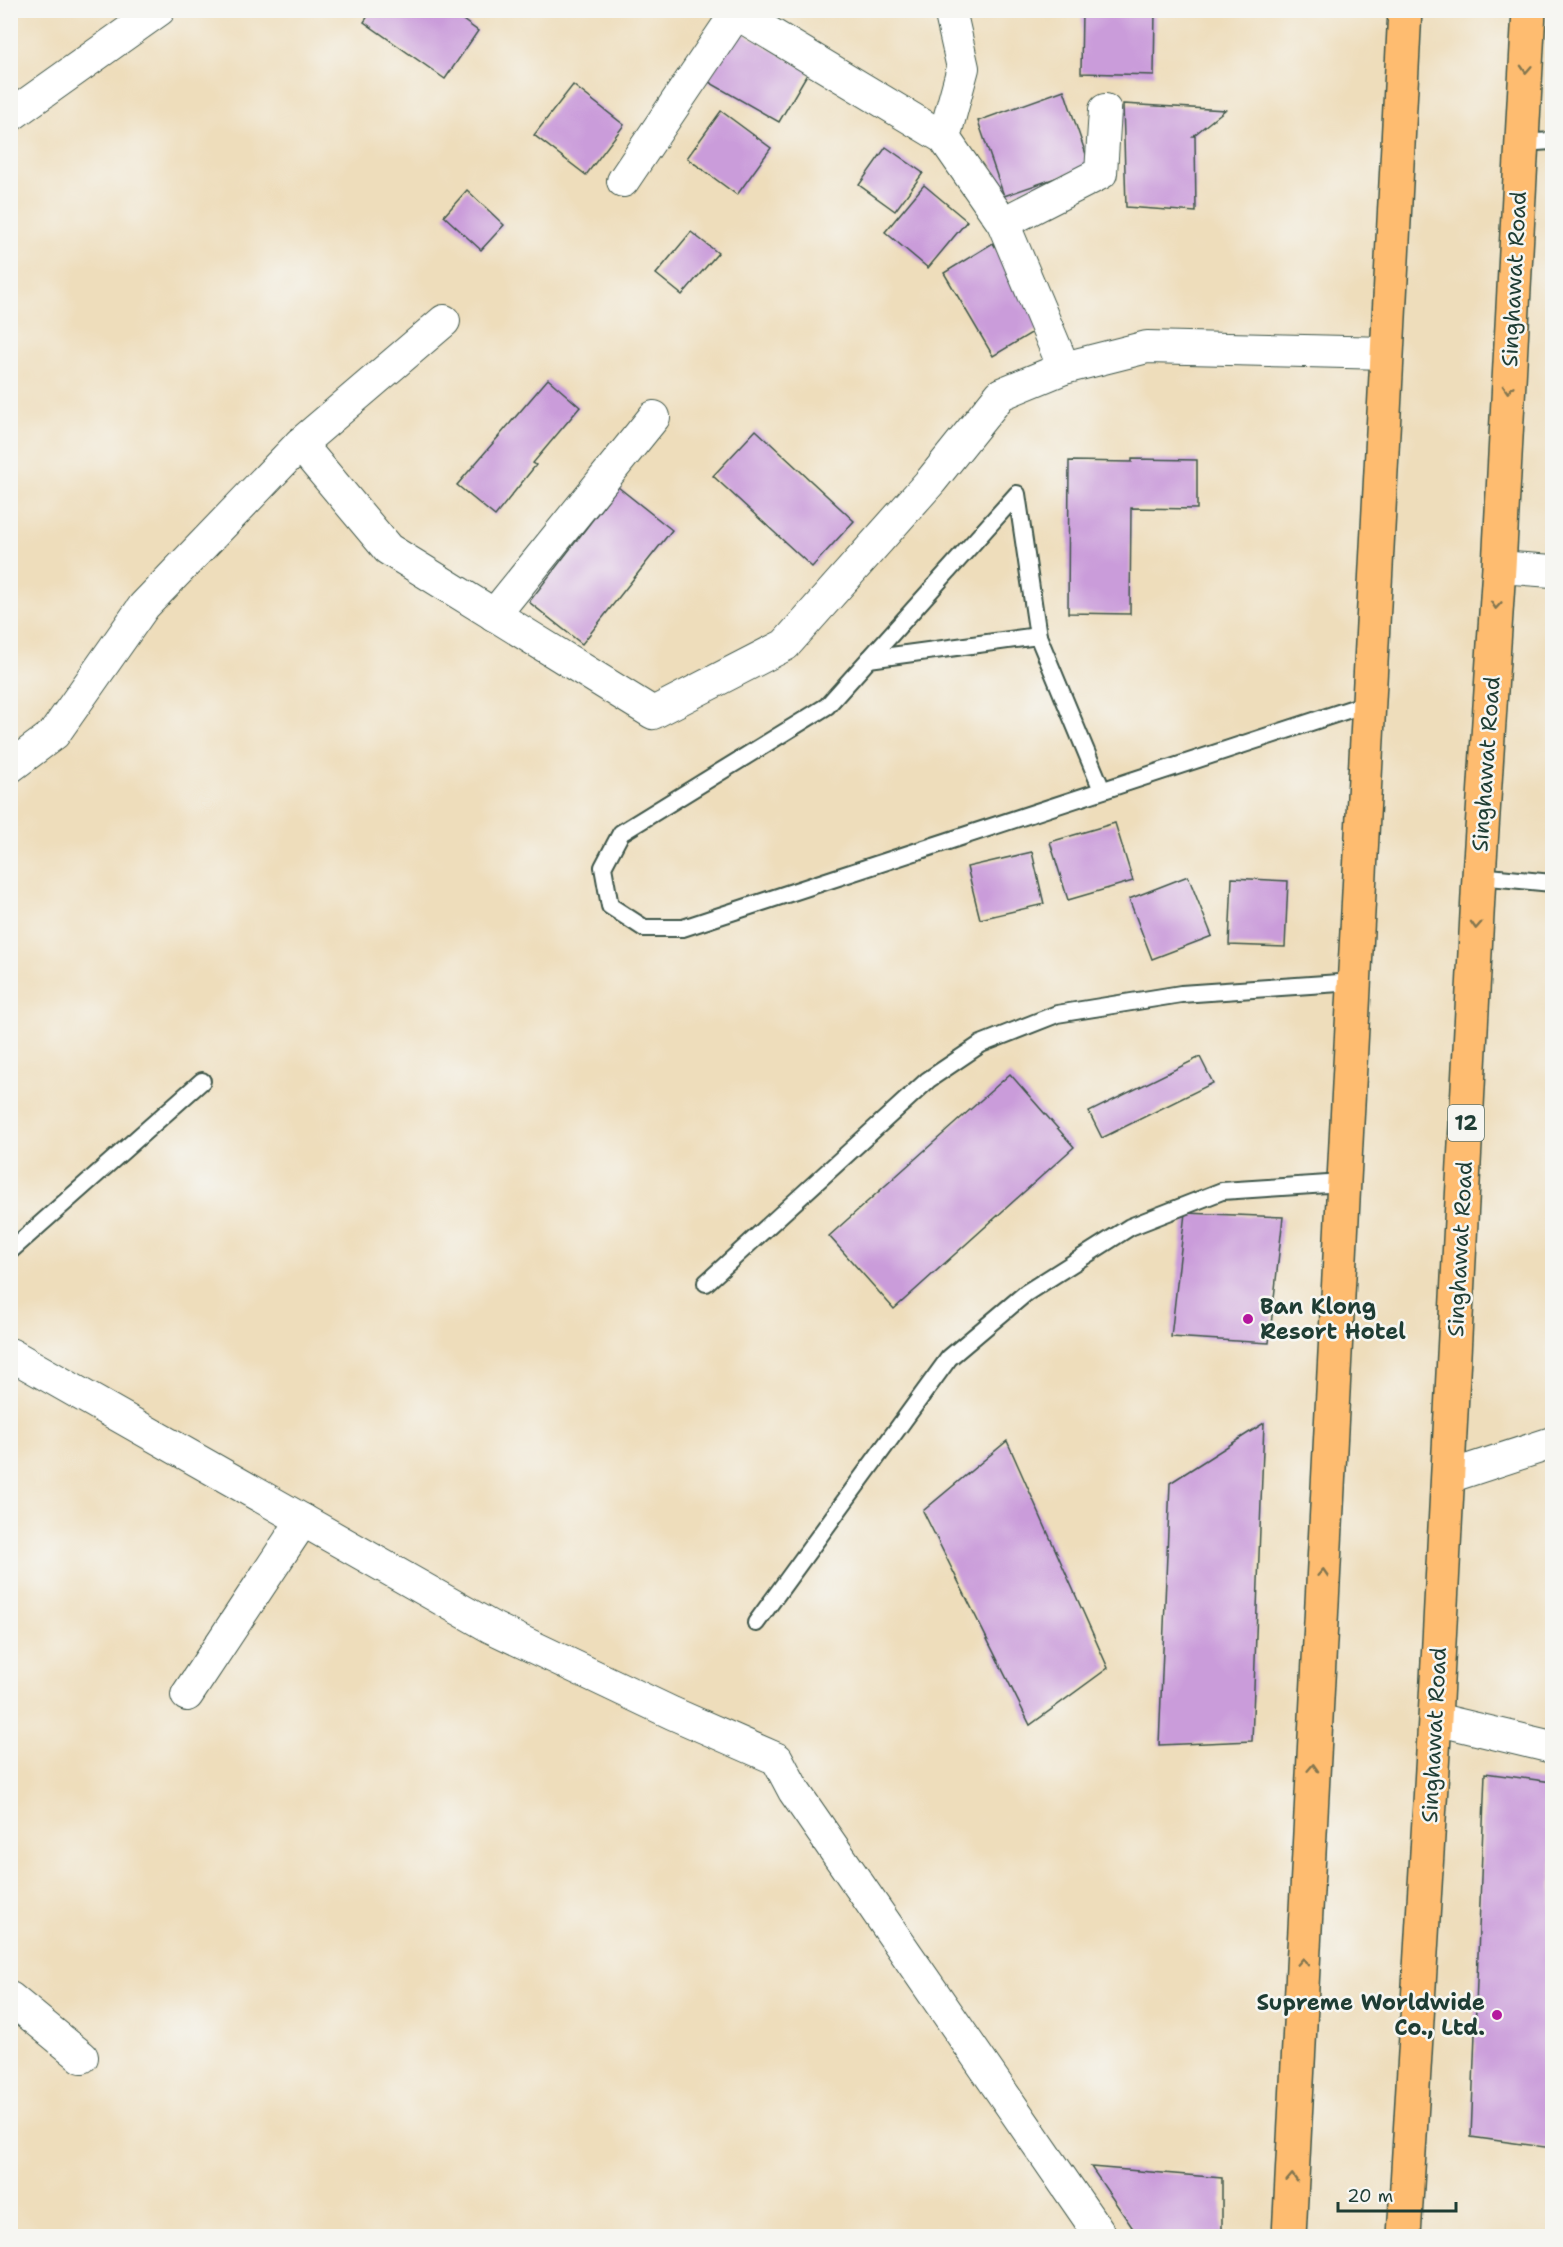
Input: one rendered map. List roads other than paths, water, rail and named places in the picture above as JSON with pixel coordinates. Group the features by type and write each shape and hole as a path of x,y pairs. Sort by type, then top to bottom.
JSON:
{"main road":[{"path":"1289,2236 1405,10"},
{"name":"Singhawat Road","path":"1404,2236 1435,1719 1479,876 1499,567 1537,142 1529,10"}],"street":[{"path":"10,116 159,10"},
{"path":"944,138 963,68 950,10"},
{"path":"623,181 729,24 732,11 944,138 1003,223 1064,368"},
{"path":"1003,223 1101,173 1105,110"},
{"path":"10,767 54,735 144,606 300,444 444,321"},
{"path":"300,444 388,549 653,713 785,645 931,481 1000,394 1064,368 1148,347 1387,353"},
{"path":"494,615 654,417"},
{"path":"1499,567 1552,571"},
{"path":"10,1354 491,1627 672,1713 777,1759 800,1801 1101,2236"},
{"path":"1448,1477 1552,1443"},
{"path":"187,1695 303,1520"},
{"path":"1435,1719 1552,1747"},
{"path":"10,1998 82,2057"}],"lane":[{"path":"1102,790 1038,636 1017,494 826,706 621,833 603,867 610,906 644,928 683,928 1369,703"},
{"path":"869,659 1038,636"},
{"path":"1479,876 1552,883"},
{"path":"706,1283 928,1080 981,1044 1057,1014 1181,994 1354,982"},
{"path":"10,1251 202,1081"},
{"path":"756,1623 949,1358 1026,1293 1130,1227 1222,1191 1343,1183"}],"place":[{"name":"Ban Klong Resort Hotel","path":"1248,1319"},
{"name":"Supreme Worldwide Co., Ltd.","path":"1497,2015"}]}
